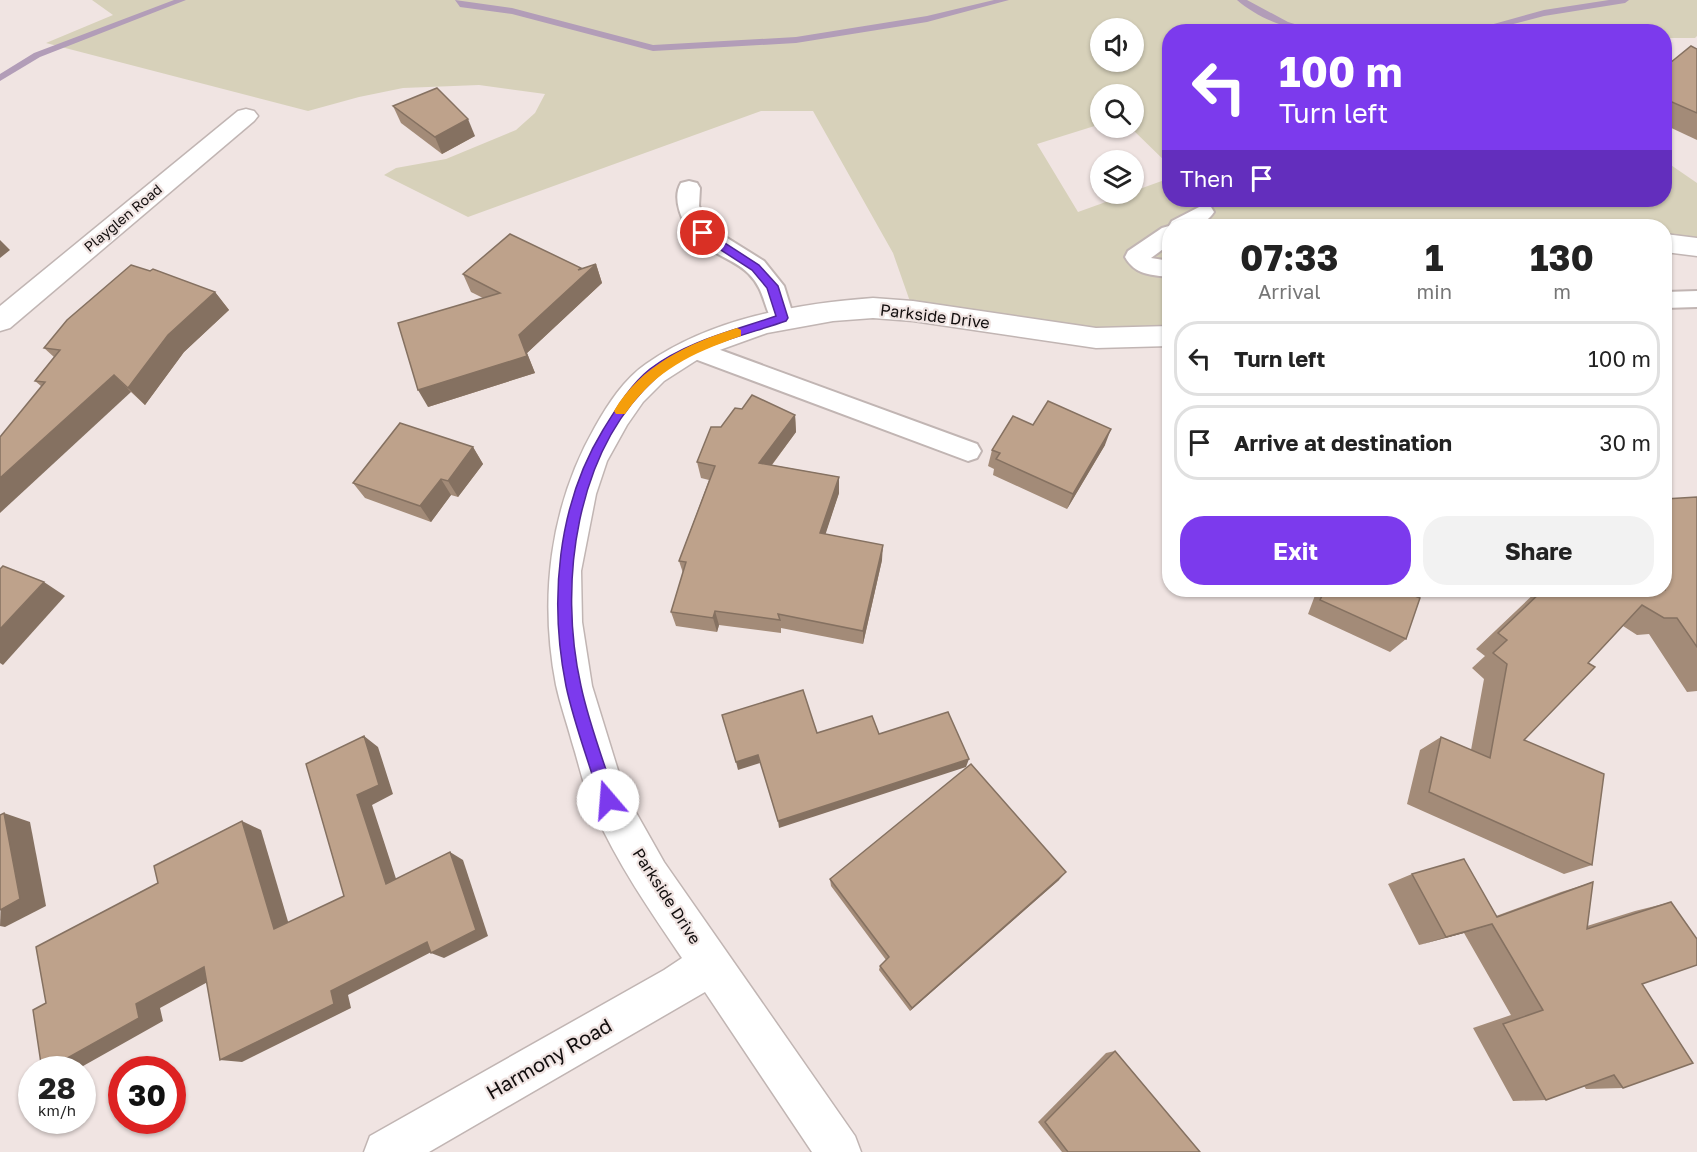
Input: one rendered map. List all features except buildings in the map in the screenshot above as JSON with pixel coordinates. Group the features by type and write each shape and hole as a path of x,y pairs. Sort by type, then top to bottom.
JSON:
{"street":[{"name":"Playglen Road","path":"0,321 246,116"},
{"path":"1672,244 1697,247"},
{"name":"Parkside Drive","path":"839,1152 650,876 608,800 574,686 565,622 565,571 571,532 580,494 592,460 616,417 633,394 654,373 693,349 782,318 873,308 913,311 1096,338 1162,337"},
{"name":"Harmony Road","path":"386,1152 679,985 711,963"}],"lane":[{"path":"689,188 687,206 703,233 756,267 772,286 782,318"},
{"path":"1192,219 1203,212"},
{"path":"1162,239 1136,257 1146,266 1162,268"},
{"path":"1672,300 1697,299"},
{"path":"693,349 968,451"}],"shaded area":[{"path":"92,0 1697,0 1697,36 1695,38 1672,38 1672,24 1162,24 1162,158 1141,138 1144,138 1144,84 1090,84 1090,127 1037,144 1078,212 1100,204 1144,204 1144,187 1162,181 1162,207 1672,207 1672,166 1697,183 1697,247 1672,244 1672,219 1162,219 1162,336 1146,338 913,310 893,253 813,111 761,111 468,217 384,175 396,168 446,159 516,130 535,113 545,94 479,85 403,88 308,111 46,43 113,15"}],"waterway":[{"path":"0,78 37,55 182,0"},
{"path":"459,0 463,5 512,11 653,48 796,40 927,19 1005,0"},
{"path":"1241,0 1285,24"},
{"path":"1501,24 1544,13 1625,0"}],"slow traffic":[{"path":"620,411 654,373 676,358 711,341 737,333"}],"route":[{"path":"608,800 574,686 565,622 565,571 571,532 580,494 592,460 616,417 633,394 654,373 676,358 711,341 782,318 772,286 756,267 703,233"}]}
